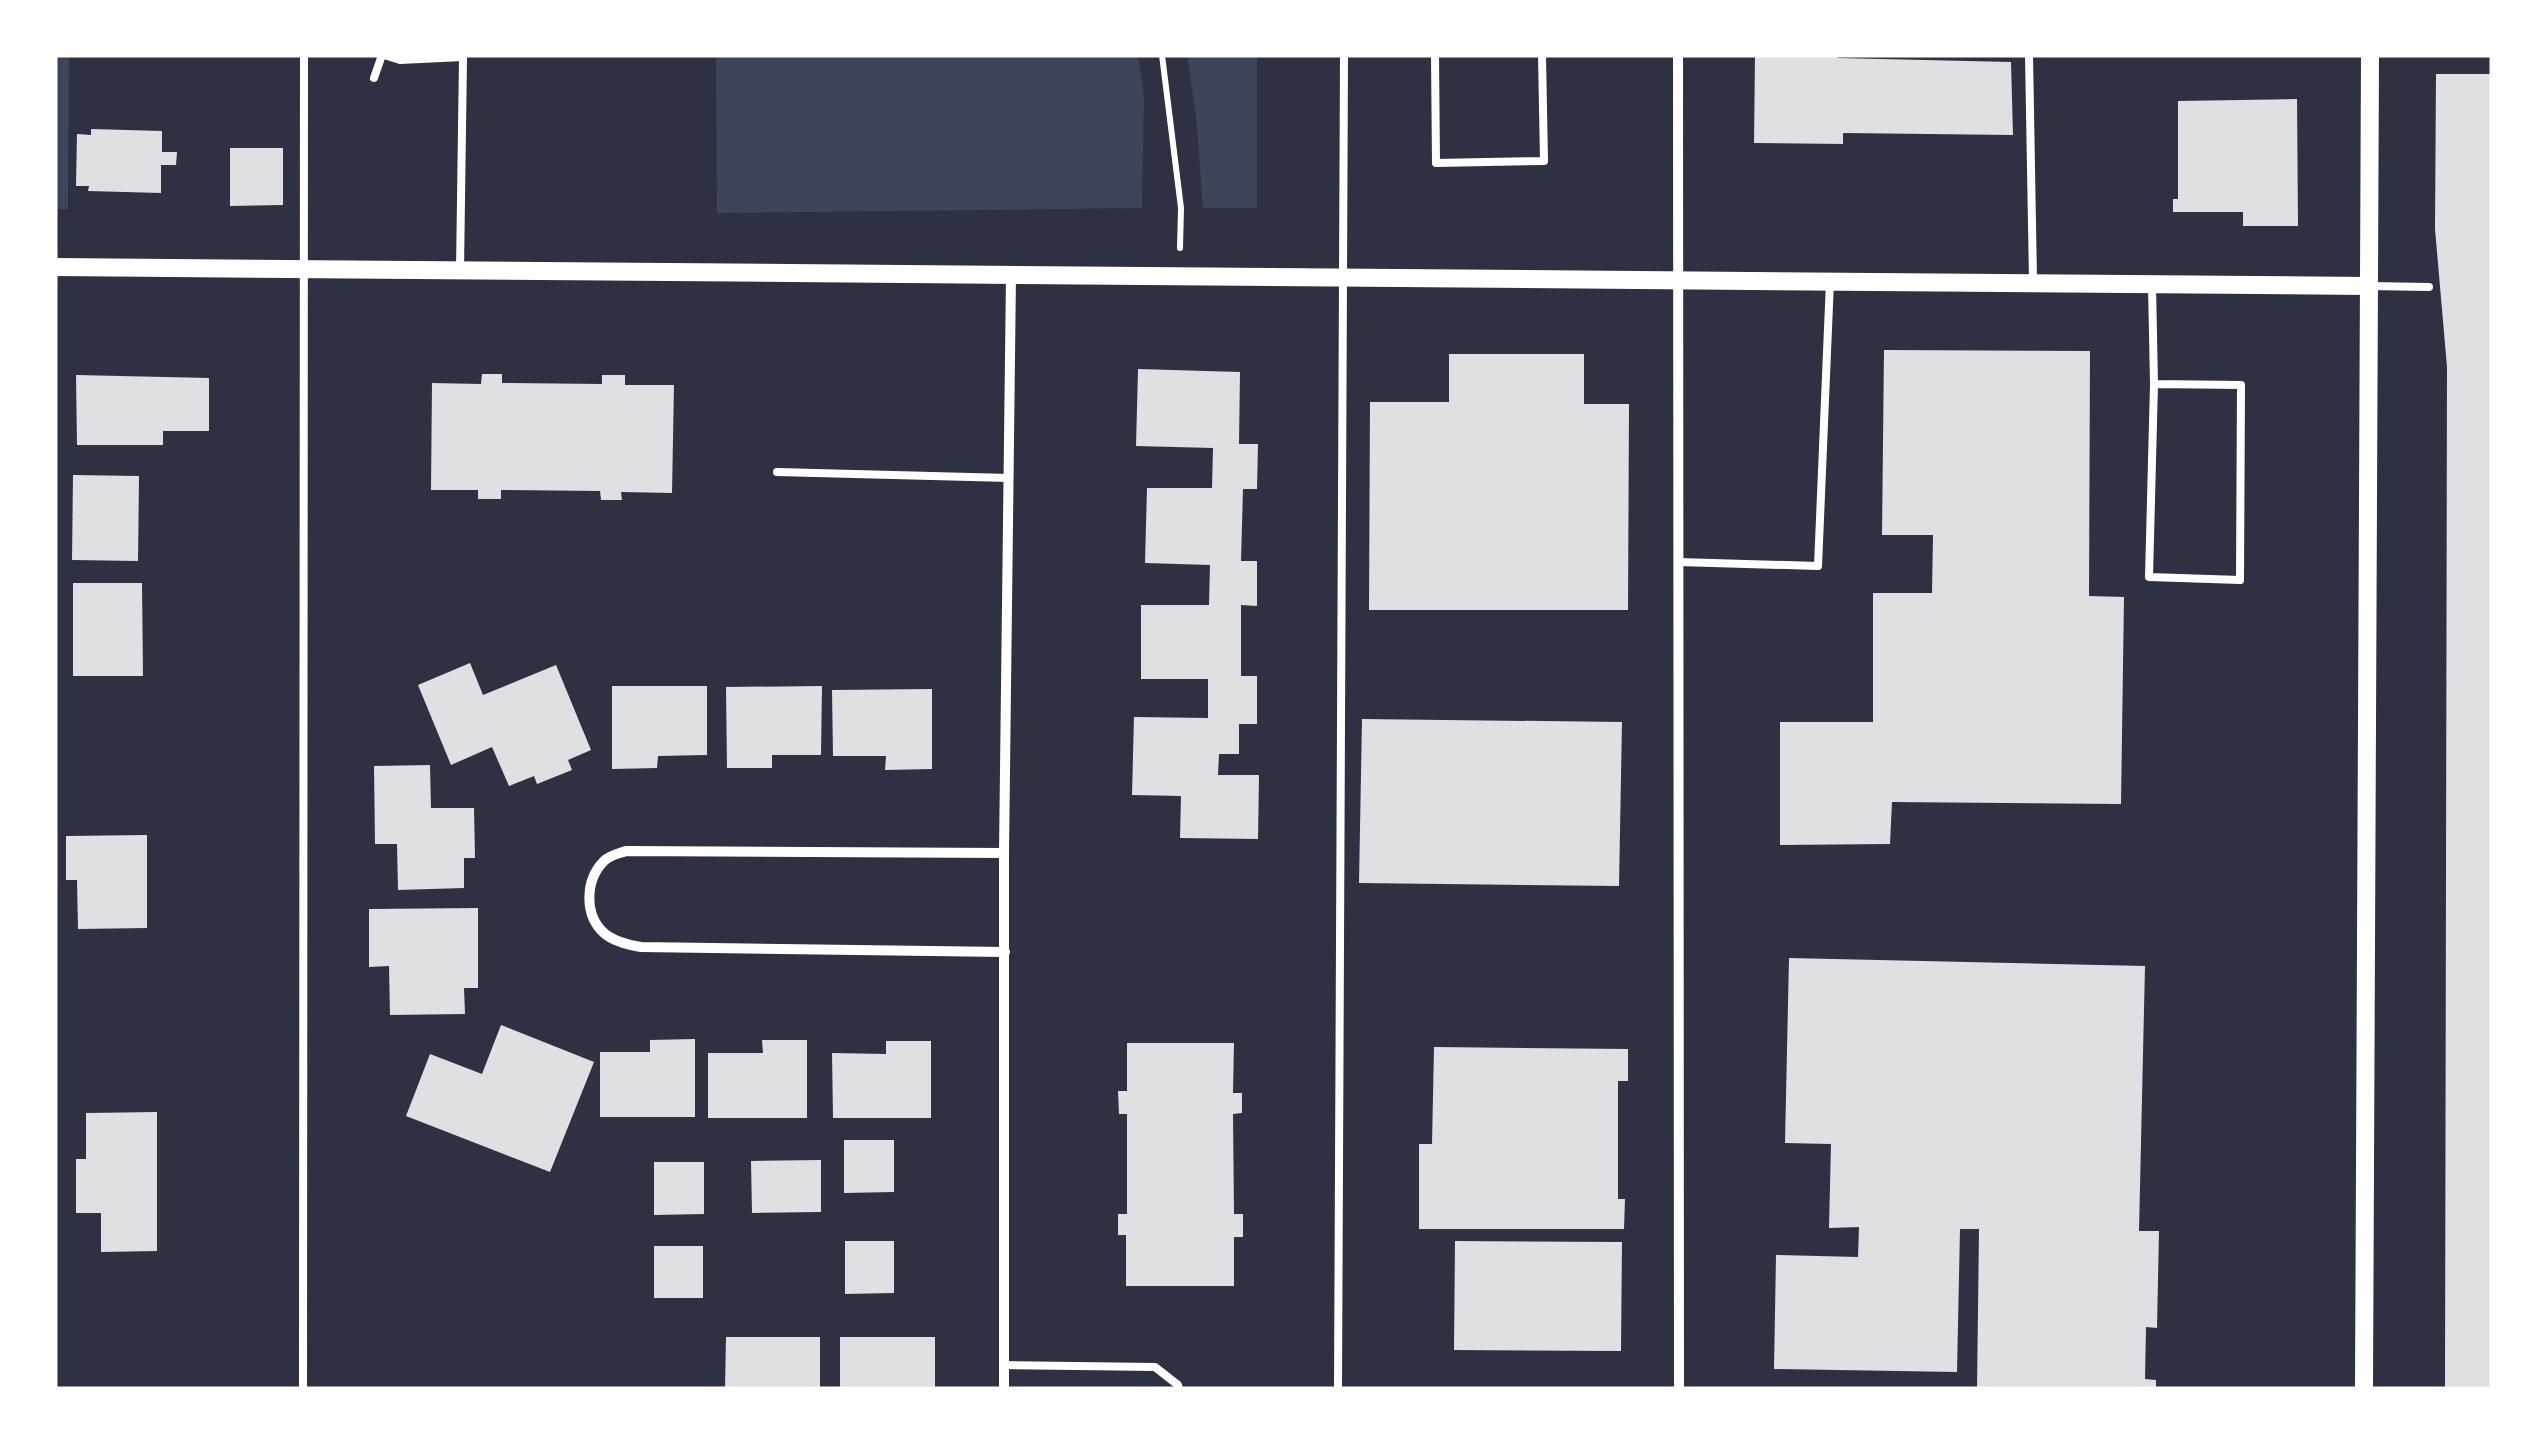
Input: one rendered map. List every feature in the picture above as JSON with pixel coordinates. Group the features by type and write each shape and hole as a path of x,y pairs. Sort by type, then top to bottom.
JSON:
{"street":[{"path":"1678,55 1679,1389"},
{"path":"2364,1389 2370,55"},
{"path":"55,267 2368,286"},
{"path":"1004,1389 1004,853 1011,275"},
{"path":"1004,853 626,851 602,863 594,876 589,910 606,935 641,948 1004,952"}],"lane":[{"path":"303,1389 304,55"},
{"path":"374,78 383,55 400,60 463,56 460,270"},
{"path":"1338,1389 1344,55"},
{"path":"1434,55 1436,162 1544,161 1542,55"},
{"path":"2029,55 2032,283"},
{"path":"1678,562 1818,566 1830,281"},
{"path":"2152,284 2154,384 2149,577 2240,580 2241,385 2154,384"},
{"path":"2368,286 2429,287"},
{"path":"777,472 1009,478"},
{"path":"1004,1365 1155,1366 1178,1389"}],"path":[{"path":"1162,55 1182,208 1179,276"}],"shaded area":[{"path":"55,55 69,55 68,209 55,209"},
{"path":"716,55 1138,55 1144,96 1142,208 717,213"},
{"path":"1187,55 1257,55 1257,208 1203,208"}],"building":[{"path":"1755,55 2011,62 2013,135 1843,133 1843,144 1754,143"},
{"path":"2436,74 2492,74 2492,1389 2445,1389 2447,367 2435,229"},
{"path":"2297,99 2298,226 2243,226 2243,212 2173,212 2173,199 2178,199 2178,101"},
{"path":"91,129 162,131 162,152 177,152 176,165 161,165 161,193 88,191 89,186 76,186 77,134 91,135"},
{"path":"230,148 283,148 283,205 230,206"},
{"path":"1884,350 2090,351 2089,596 2124,597 2121,804 1892,802 1890,844 1780,845 1780,722 1873,722 1873,593 1932,593 1933,535 1882,535"},
{"path":"1449,354 1584,354 1584,404 1629,404 1628,610 1369,610 1370,402 1449,402"},
{"path":"1138,369 1240,372 1239,444 1258,444 1257,489 1243,489 1241,561 1257,561 1257,606 1241,605 1241,676 1257,676 1257,724 1239,724 1239,754 1219,754 1218,775 1259,775 1258,839 1180,838 1181,796 1132,795 1134,717 1208,718 1208,679 1141,679 1141,605 1209,605 1210,565 1145,563 1147,488 1212,488 1213,448 1136,446"},
{"path":"482,374 502,374 502,383 602,384 602,375 625,375 625,385 674,385 672,493 621,492 622,500 601,500 600,491 501,490 501,499 478,499 478,490 431,490 432,383 481,384"},
{"path":"76,375 209,378 209,431 163,431 163,445 77,445"},
{"path":"73,475 139,476 138,561 72,560"},
{"path":"73,583 142,583 143,676 73,676"},
{"path":"470,663 483,695 556,665 591,750 568,760 572,770 537,784 534,776 509,786 492,747 451,765 418,685"},
{"path":"612,686 707,686 707,755 658,756 657,768 612,769"},
{"path":"822,686 821,755 772,755 772,768 727,768 726,687"},
{"path":"932,689 932,769 885,770 886,756 833,756 832,690"},
{"path":"1362,719 1622,722 1619,886 1359,883"},
{"path":"430,765 431,808 474,808 475,858 464,858 464,888 398,890 397,844 375,844 374,766"},
{"path":"147,835 147,928 78,929 77,880 66,880 66,836"},
{"path":"478,908 478,988 464,988 465,1014 390,1015 389,966 369,967 369,909"},
{"path":"1789,958 2145,966 2139,1231 2159,1231 2157,1328 2146,1327 2145,1379 2156,1380 2156,1389 1977,1389 1979,1229 1960,1229 1957,1372 1774,1369 1776,1255 1858,1257 1859,1227 1829,1228 1831,1144 1785,1143"},
{"path":"501,1025 594,1062 550,1172 406,1116 430,1054 482,1074"},
{"path":"695,1039 695,1117 600,1117 600,1052 650,1052 650,1040"},
{"path":"762,1040 807,1040 807,1118 708,1118 708,1053 763,1053"},
{"path":"886,1041 931,1041 931,1118 833,1118 832,1053 886,1054"},
{"path":"1127,1043 1234,1043 1233,1093 1242,1093 1242,1113 1233,1114 1234,1214 1243,1214 1243,1237 1234,1237 1234,1286 1126,1286 1126,1235 1118,1235 1118,1214 1127,1214 1127,1114 1119,1114 1118,1091 1127,1091"},
{"path":"1434,1047 1628,1049 1628,1081 1618,1081 1618,1199 1625,1199 1624,1229 1419,1229 1419,1144 1432,1144"},
{"path":"157,1112 157,1251 101,1252 101,1213 76,1213 76,1159 86,1159 86,1113"},
{"path":"844,1140 894,1140 894,1192 844,1193"},
{"path":"821,1160 821,1212 752,1213 751,1161"},
{"path":"654,1162 704,1162 704,1214 654,1215"},
{"path":"845,1241 894,1241 894,1293 845,1294"},
{"path":"1455,1241 1622,1242 1621,1351 1454,1350"},
{"path":"654,1246 703,1246 703,1298 654,1298"},
{"path":"726,1337 820,1337 820,1389 725,1389"},
{"path":"840,1337 935,1337 935,1389 840,1389"}]}
